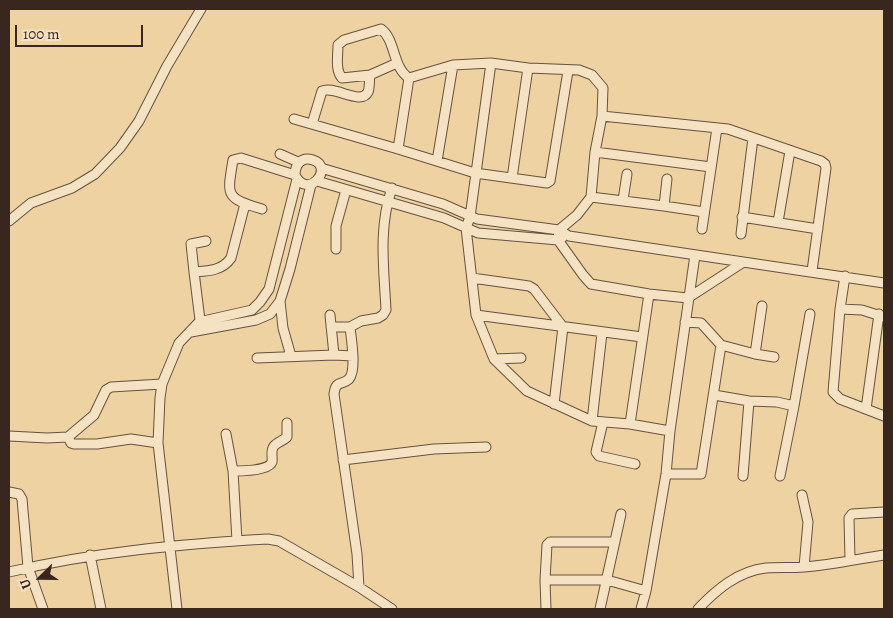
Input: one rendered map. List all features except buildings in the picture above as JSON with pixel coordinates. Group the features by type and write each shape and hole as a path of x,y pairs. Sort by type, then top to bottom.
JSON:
{"street":[{"path":"9,221 31,203 72,188 95,174 120,148 139,121 167,66 201,9"},
{"path":"397,63 370,75 342,78 339,75 338,69 338,45 339,42 381,29 386,33 403,74 409,78"},
{"path":"409,78 453,65 491,63 528,68 579,70 592,75 599,81 603,88 602,116 595,152 591,197 558,235"},
{"path":"491,63 470,217 466,228 476,315 494,359 527,390 592,421 630,424 670,431"},
{"path":"437,161 453,65"},
{"path":"512,178 528,68"},
{"path":"294,119 475,173 547,184 550,181 568,71"},
{"path":"312,124 322,91 330,89 359,98 365,96 368,91 370,75"},
{"path":"398,149 409,78"},
{"path":"602,116 728,129 821,161 825,164 826,168 812,271"},
{"path":"702,229 716,128"},
{"path":"741,234 753,138"},
{"path":"778,222 790,151"},
{"path":"595,152 711,167"},
{"path":"280,154 298,162"},
{"path":"262,209 235,200 229,187 233,160 236,158 241,158 296,177 303,184 314,183 346,190 444,218 478,233 569,236 884,283"},
{"path":"178,609 158,444 162,384 179,343 191,332 200,326 252,310 270,289 296,177 295,168 298,162 304,159 311,159 317,162 321,168 321,175 314,183 280,301 274,310 265,317 200,326"},
{"path":"321,168 443,204 470,217 558,235 583,276 591,284 648,294 688,298 742,263"},
{"path":"623,200 627,174"},
{"path":"664,206 667,179"},
{"path":"331,327 350,327 361,321 378,318 386,310 382,241 392,188"},
{"path":"336,249 336,226 346,190"},
{"path":"591,197 704,212"},
{"path":"194,272 216,269 227,264 231,258 245,204"},
{"path":"742,217 818,229"},
{"path":"200,326 191,244 206,241"},
{"path":"641,609 646,591 666,474 670,431 695,255"},
{"path":"276,266 290,269"},
{"path":"845,276 840,309 834,392 840,399 884,416"},
{"path":"472,278 529,286 534,289 563,327 554,404"},
{"path":"630,424 648,294"},
{"path":"280,301 282,328 291,356"},
{"path":"755,354 762,306"},
{"path":"840,309 862,310 881,316 866,409"},
{"path":"780,476 810,314"},
{"path":"330,315 334,355"},
{"path":"476,315 642,337"},
{"path":"685,322 701,323 721,345 774,357"},
{"path":"350,327 353,356 350,378 339,382 335,387 334,394 357,554 359,587"},
{"path":"592,421 602,333"},
{"path":"666,474 701,474 721,345"},
{"path":"257,358 353,356"},
{"path":"494,359 521,358"},
{"path":"9,436 68,437 94,415 106,390 111,387 162,384"},
{"path":"714,395 749,401 777,402 794,406"},
{"path":"743,476 749,401"},
{"path":"602,422 597,455 635,464"},
{"path":"233,472 263,469 269,466 272,462 274,445 287,437 287,423"},
{"path":"226,434 233,472 237,541"},
{"path":"68,437 71,443 74,444 106,443 131,439 158,444"},
{"path":"344,460 434,449 486,447"},
{"path":"9,492 19,494 22,499 28,567 43,609"},
{"path":"802,494 808,522 804,567"},
{"path":"850,560 849,518 852,514 884,512"},
{"path":"600,609 621,514"},
{"path":"9,572 90,555 268,539 279,541 359,587 392,609"},
{"path":"546,609 545,580 548,545 550,542 615,542"},
{"path":"90,555 101,609"},
{"path":"698,609 714,593 743,574 765,568 804,567 884,555"},
{"path":"545,580 607,580 646,591"}]}
